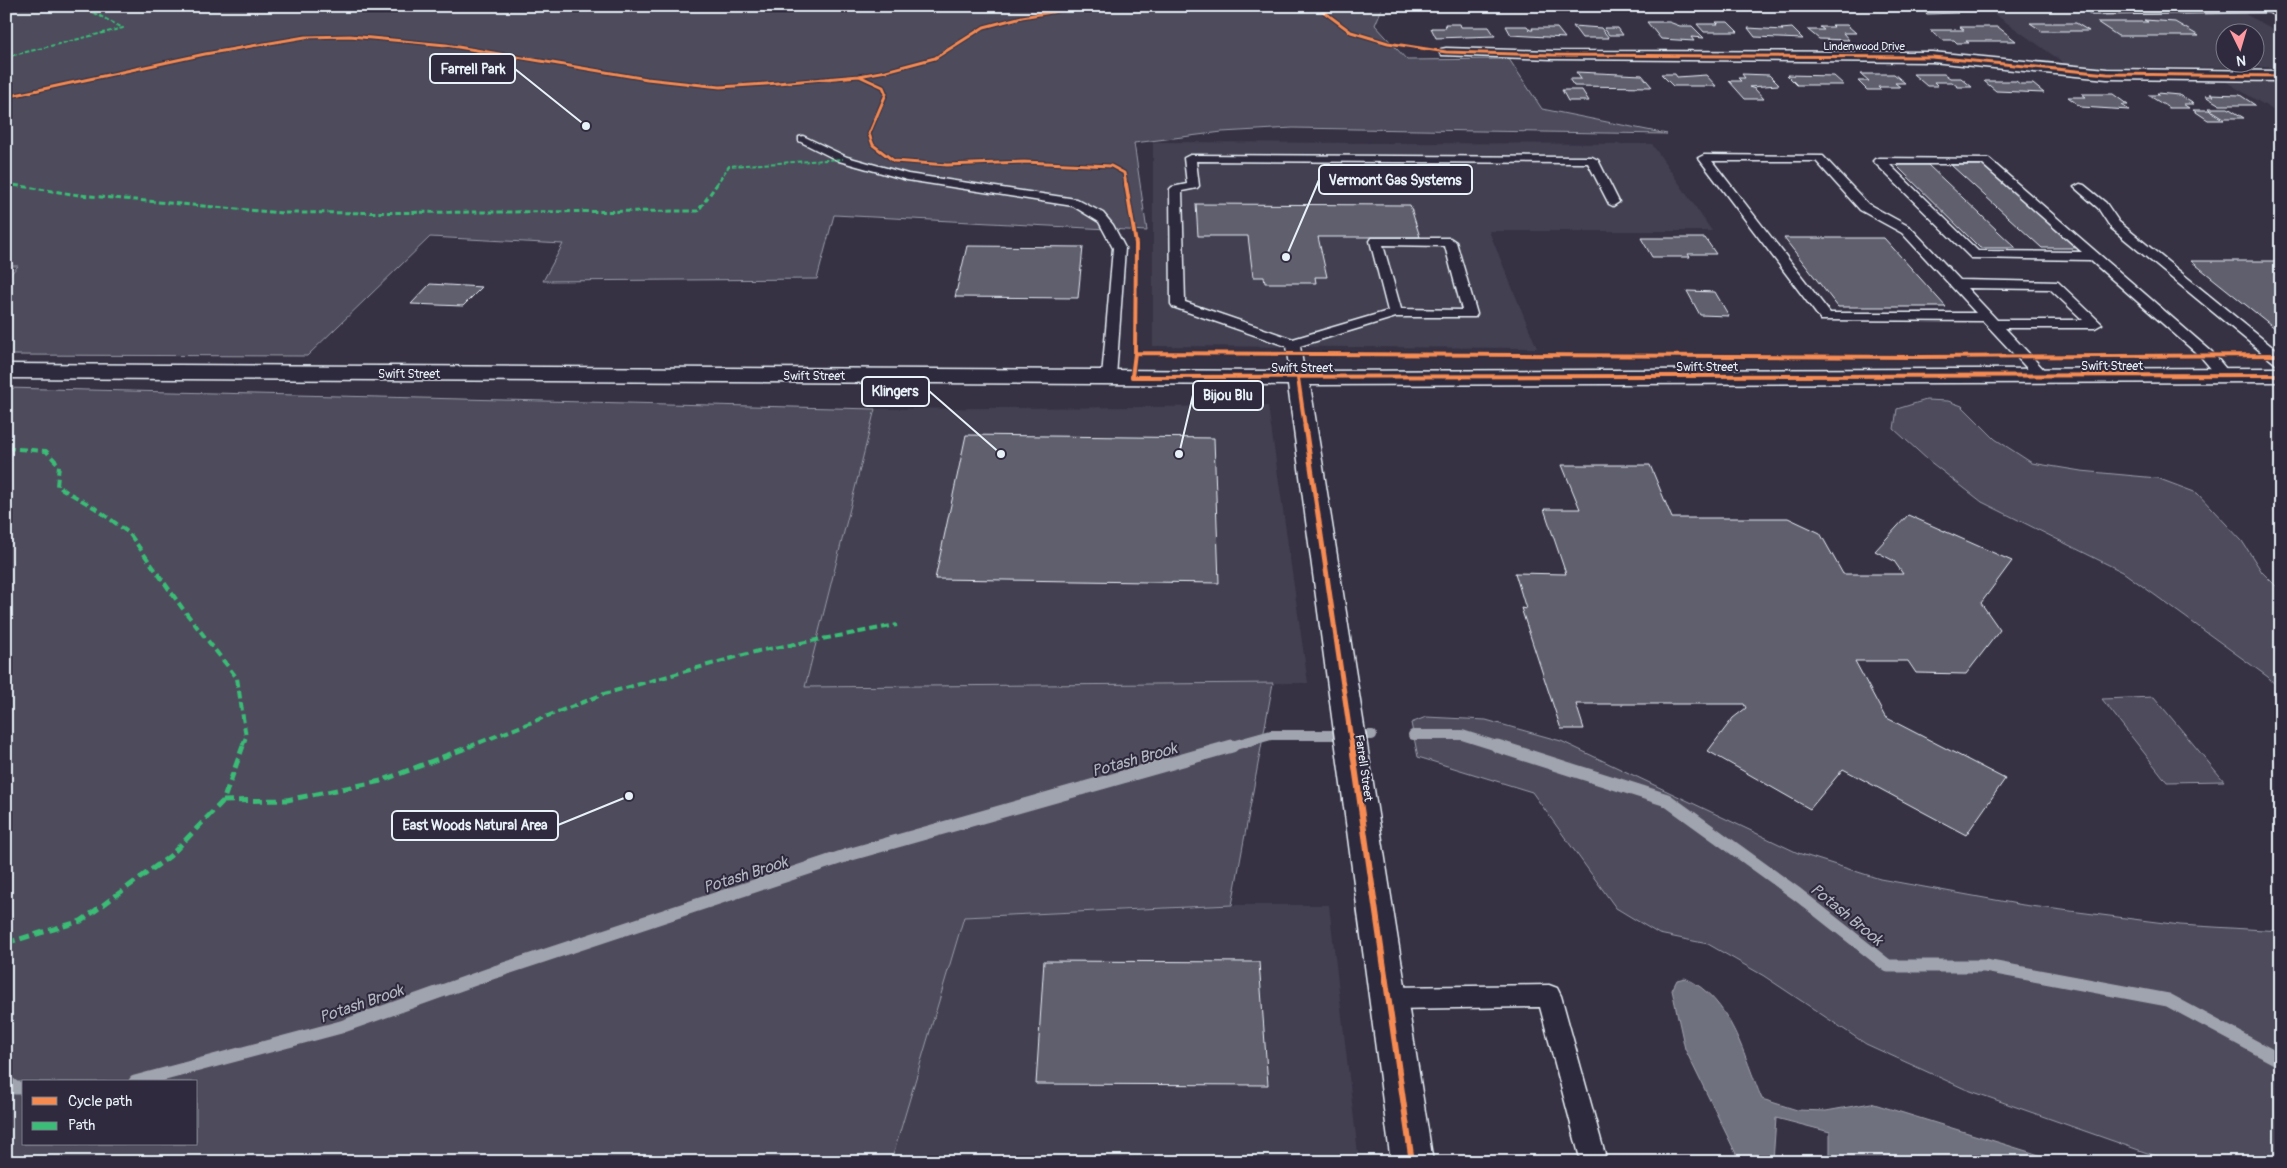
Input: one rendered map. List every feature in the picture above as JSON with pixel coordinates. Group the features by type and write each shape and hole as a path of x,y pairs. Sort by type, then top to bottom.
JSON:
{"street":[{"name":"Lindenwood Drive","path":"1446,52 1561,55 1932,56 2107,74 2281,76"},
{"name":"Swift Street","path":"6,371 1298,378 2042,376 2280,373"},
{"name":"Farrell Street","path":"1298,378 1412,1162"}],"lane":[{"path":"2092,11 2272,9"},
{"path":"803,139 844,159 907,177 1076,203 1099,215 1111,229 1119,248 1109,377"},
{"path":"1395,314 1376,241 1450,242 1470,314 1395,314 1293,344 1178,304 1176,189 1193,186 1190,158 1592,160 1613,202"},
{"path":"1957,284 2053,285 2095,324 1991,321 1826,317 1704,158 1820,158 1864,207 1906,230 1957,284 1991,321 2042,376"},
{"path":"2094,256 1975,255 1879,161 1985,161 2094,256 2207,355 2224,375"},
{"path":"2080,187 2102,206 2115,225 2280,373"},
{"path":"1293,344 1298,378"},
{"path":"1388,998 1549,996 1594,1162"}],"shaded area":[{"path":"6,6 1383,6 1375,25 1407,60 1509,59 1542,109 1667,134 1293,128 1222,132 1134,143 1147,231 834,215 817,279 543,281 563,244 430,237 307,356 6,355 6,279 18,266 6,266"},
{"path":"1983,6 2230,6 2260,22 2214,22 2214,67 2071,68"},
{"path":"2264,24 2281,33 2281,67 2264,67"},
{"path":"2223,80 2281,80 2281,115"},
{"path":"1153,142 1652,144 1712,231 1489,231 1537,348 1153,346"},
{"path":"6,388 875,409 805,687 1273,683 1232,905 964,917 891,1162 6,1162"},
{"path":"1926,400 1948,401 1962,406 1995,439 2032,463 2081,471 2157,478 2197,493 2242,541 2262,572 2281,591 2281,691 2268,677 2123,572 1982,502 1928,460 1894,429 1897,409"},
{"path":"1268,406 1308,683 805,687 875,409"},
{"path":"2154,697 2224,781 2167,782 2102,699"},
{"path":"1426,717 1486,720 1561,741 1798,853 1880,879 2023,905 2180,925 2281,931 2281,1162 2173,1162 1965,1089 1866,1044 1764,976 1708,944 1659,934 1616,908 1532,792 1418,757 1411,723"},
{"path":"1232,905 1329,905 1359,1162 891,1162 964,917"}],"water":[{"path":"1685,978 1701,987 1725,1014 1742,1047 1762,1099 1797,1110 1826,1111 1871,1103 2062,1162 1830,1162 1830,1132 1776,1118 1773,1162 1740,1162 1685,1049 1672,990 1677,980"}],"building":[{"path":"1917,6 1948,6 1958,13 1927,14"},
{"path":"2144,20 2175,22 2199,36 2118,36 2097,22 2148,22"},
{"path":"1647,22 1669,22 1680,26 1692,26 1704,38 1691,37 1694,41 1661,39"},
{"path":"1716,22 1728,22 1738,32 1704,32 1697,24 1718,24"},
{"path":"2030,23 2076,23 2089,31 2042,31"},
{"path":"1445,24 1460,24 1461,27 1489,27 1495,36 1436,38 1431,28 1446,28"},
{"path":"1832,25 1847,25 1856,33 1843,33 1849,40 1819,39 1808,30 1824,30 1820,27 1834,27"},
{"path":"1506,26 1527,26 1530,30 1533,30 1532,28 1557,28 1565,38 1511,35"},
{"path":"1573,26 1601,28 1609,38 1582,38"},
{"path":"1960,27 1998,27 2016,41 1966,41 1969,43 1957,43 1954,40 1943,40 1930,30 1964,30"},
{"path":"1604,28 1618,28 1623,35 1609,35"},
{"path":"1748,28 1783,30 1781,29 1792,28 1803,39 1755,37"},
{"path":"1576,72 1642,75 1652,87 1574,86 1569,79 1581,79"},
{"path":"1661,74 1675,74 1677,77 1706,75 1716,86 1673,86"},
{"path":"1742,74 1769,75 1779,85 1749,87 1755,89 1764,99 1745,99 1729,81 1741,81 1738,78 1745,78"},
{"path":"1861,74 1894,74 1905,83 1895,83 1900,87 1878,87 1881,90 1867,90 1858,81 1869,81"},
{"path":"1913,74 1944,74 1950,78 1961,78 1972,87 1958,87 1952,82 1934,82 1938,86 1927,86"},
{"path":"1787,75 1834,76 1844,85 1797,85"},
{"path":"1984,81 2016,81 2020,84 2033,84 2044,93 1996,91"},
{"path":"1562,90 1582,90 1589,101 1568,101"},
{"path":"2157,93 2179,95 2194,104 2183,104 2189,108 2169,108 2148,95 2159,95"},
{"path":"2082,94 2113,94 2128,105 2122,105 2129,110 2081,107 2068,97 2086,97"},
{"path":"2210,94 2240,95 2255,105 2220,105 2205,96 2214,96"},
{"path":"2208,108 2228,108 2244,118 2224,118"},
{"path":"2193,110 2209,110 2224,120 2208,120"},
{"path":"1896,165 1928,165 2016,248 1980,248"},
{"path":"1951,165 1983,165 2078,248 2042,248"},
{"path":"1196,204 1410,205 1420,237 1318,237 1327,277 1315,277 1316,283 1265,283 1264,277 1253,277 1248,236 1198,236"},
{"path":"1641,238 1705,238 1716,254 1688,254 1690,257 1652,257"},
{"path":"1784,238 1884,238 1946,307 1838,307"},
{"path":"967,246 1083,247 1078,298 955,297"},
{"path":"2191,261 2281,261 2281,333"},
{"path":"430,284 482,287 463,306 411,304"},
{"path":"1687,291 1715,292 1729,316 1700,315"},
{"path":"966,435 1214,438 1219,583 935,579"},
{"path":"1562,465 1650,465 1672,518 1788,518 1820,533 1843,574 1903,574 1894,561 1875,551 1908,515 2012,561 1981,603 2000,630 1966,674 1916,673 1908,661 1855,661 1885,717 2005,779 1966,835 1843,769 1810,809 1708,751 1733,718 1746,708 1744,704 1576,704 1584,729 1561,729 1521,608 1526,609 1515,573 1566,574 1544,509 1580,509"},
{"path":"1044,961 1259,962 1268,1085 1036,1084"}],"waterway":[{"name":"Potash Brook","path":"1228,747 1271,735 1372,735"},
{"name":"Potash Brook","path":"1413,735 1462,735 1500,747"},
{"name":"Potash Brook","path":"142,1080 341,1027 495,972 848,855 1232,746"},
{"name":"Potash Brook","path":"1497,746 1667,800 1797,894 1888,966 1985,966 2168,1000 2281,1061"},
{"name":"Potash Brook","path":"6,1081 15,1088 22,1088"}],"marked path":[{"path":"6,57 123,28 81,6"},
{"path":"6,184 79,195 283,213 698,211 729,166 843,159"},
{"path":"6,448 46,451 59,465 57,486 95,508 129,533 183,609 237,678 246,737 223,801 170,856 81,921 6,943"},
{"path":"223,801 287,800 381,781 604,694 758,651 897,625"}],"cycle path":[{"path":"6,97 205,54 305,37 350,36 446,45 647,79 720,87 766,84 859,76 886,71 935,58 984,27 1022,17 1087,6"},
{"path":"1316,6 1351,32 1388,43 1446,52 1552,55 1932,57 2107,74 2281,76"},
{"path":"859,76 883,87 886,94 869,134 873,145 894,161 947,165 1024,162 1111,166 1124,173 1136,244 1135,353 1132,377 2281,375"},
{"path":"1135,353 1918,357 2281,355"},
{"path":"1298,378 1412,1162"}],"place":[{"name":"Farrell Park","path":"586,126"},
{"name":"Vermont Gas Systems","path":"1286,257"},
{"name":"Klingers","path":"1001,454"},
{"name":"Bijou Blu","path":"1179,454"},
{"name":"East Woods Natural Area","path":"629,796"}]}
